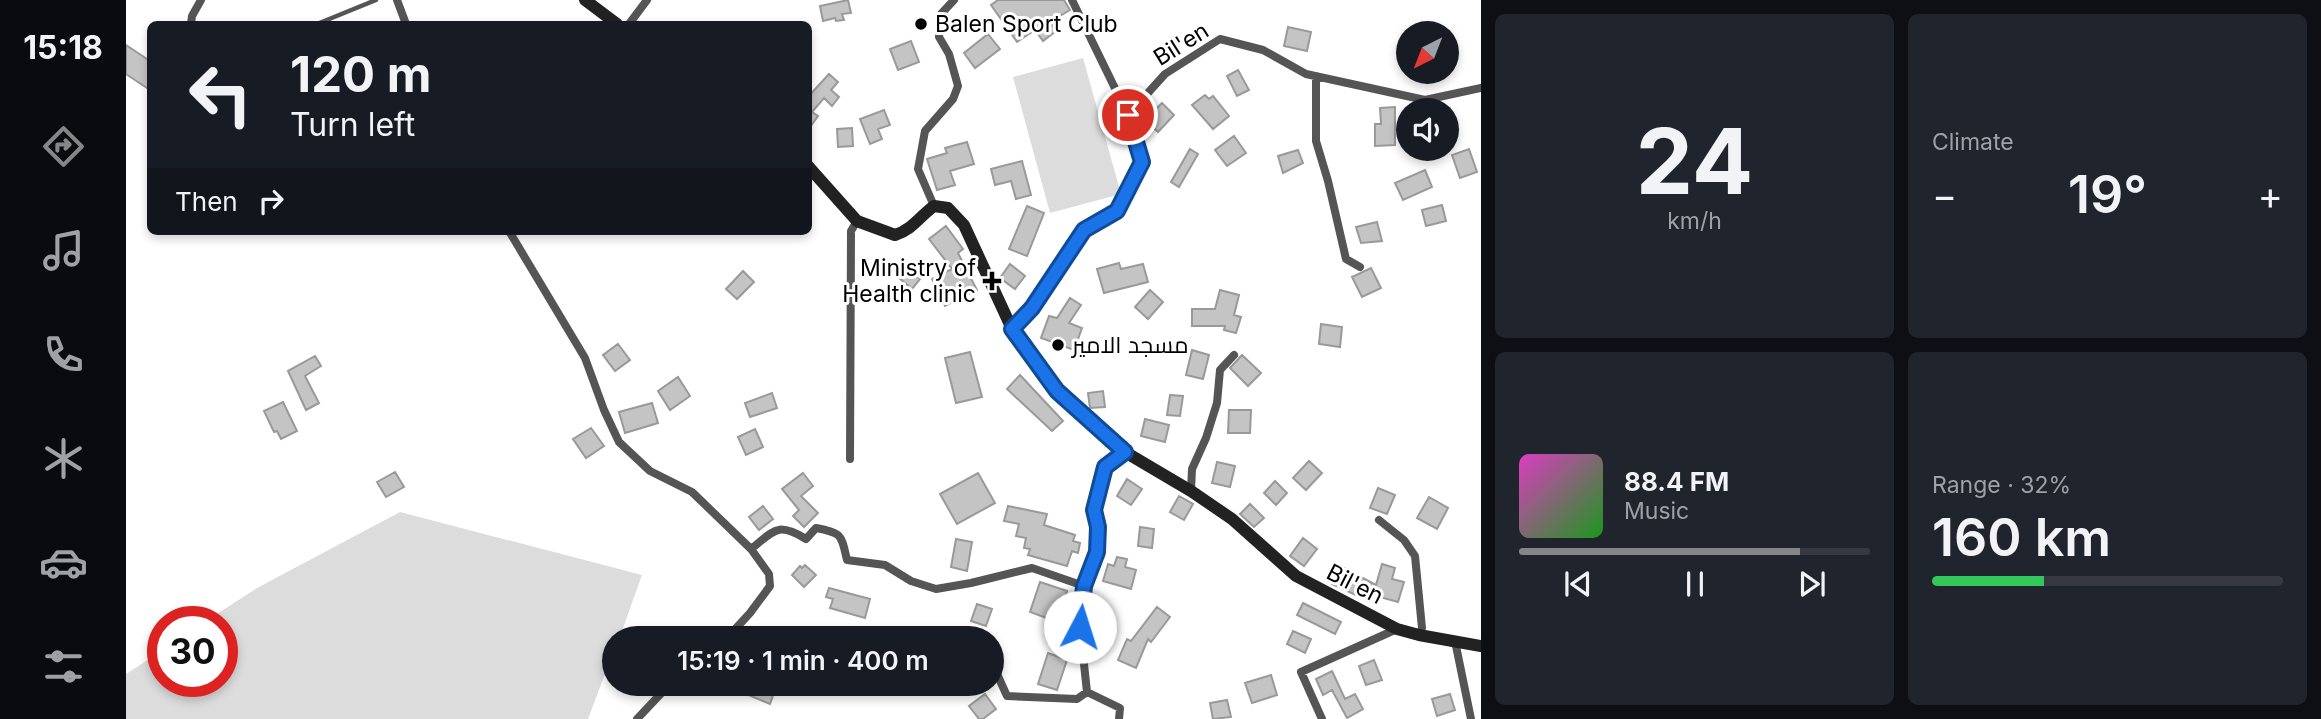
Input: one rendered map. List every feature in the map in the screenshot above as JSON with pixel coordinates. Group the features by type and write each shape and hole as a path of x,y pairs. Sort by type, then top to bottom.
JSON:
{"street":[{"path":"191,21 201,0"},
{"path":"397,0 405,21"},
{"path":"586,0 613,21"},
{"path":"631,21 647,0"},
{"path":"812,170 857,221 895,235 910,230 922,215 934,206 918,169 925,131 953,99 958,86 949,54 939,37 940,15 954,0"},
{"path":"1012,329 1032,308 1084,230 1117,211 1142,162 1128,115 1072,0"},
{"name":"Bil'en","path":"1128,115 1166,75 1220,39 1263,50 1306,74 1425,100 1481,88"},
{"path":"1316,76 1316,141 1346,259 1360,267"},
{"name":"Bil'en","path":"934,206 948,208 964,225 1012,329 1057,391 1125,452 1232,519 1296,576 1397,629 1455,641"},
{"path":"850,459 851,230 857,221"},
{"path":"511,235 585,358 619,442 650,471 692,492 722,519 769,574 770,586 738,626"},
{"path":"1191,491 1192,469 1206,438 1217,403 1220,370 1234,355"},
{"path":"1087,692 1080,627 1084,586 1097,552 1098,527 1094,510 1105,467 1125,452"},
{"path":"1379,520 1404,540 1415,556 1422,628 1419,635"},
{"path":"751,550 776,529 790,529 806,538 816,528 835,531 842,539 847,560 885,565 911,581 936,589 1032,568 1084,586"},
{"path":"1322,719 1301,672 1397,629"},
{"path":"1471,719 1455,641 1481,646"},
{"path":"1004,689 1007,696 1077,699 1087,692"},
{"path":"1087,692 1120,708 1119,719"},
{"path":"637,719 659,696"}],"lane":[{"path":"324,21 376,0"}],"shaded area":[{"path":"1083,58 1121,194 1050,213 1013,77"},
{"path":"400,512 642,575 624,626 602,626 602,682 588,719 126,719 126,674 147,660 147,697 238,697 238,606 229,606 257,588"}],"building":[{"path":"848,0 851,13 842,14 844,20 836,21 835,18 823,21 820,6"},
{"path":"998,0 1064,0 1070,10 1050,22 1056,31 1043,41 1035,30 1017,42 991,5"},
{"path":"1288,27 1311,32 1307,51 1284,46"},
{"path":"988,34 1000,49 975,68 964,53"},
{"path":"911,41 919,62 898,70 890,49"},
{"path":"126,45 147,59 147,88 126,74"},
{"path":"1238,70 1249,90 1237,96 1227,76"},
{"path":"829,74 838,82 831,90 839,97 832,106 824,98 812,112 812,93"},
{"path":"1205,95 1209,99 1213,96 1229,116 1213,129 1192,105"},
{"path":"1162,103 1174,115 1158,132 1145,120"},
{"path":"1395,107 1395,145 1375,146 1375,124 1381,124 1380,108"},
{"path":"884,110 890,125 878,129 882,139 870,144 860,119"},
{"path":"812,112 818,116 812,124"},
{"path":"852,128 853,146 838,147 837,129"},
{"path":"1234,136 1246,153 1227,166 1215,150"},
{"path":"967,142 974,164 950,171 955,185 937,190 927,159 947,153 945,148"},
{"path":"1190,149 1198,154 1179,187 1171,182"},
{"path":"1469,149 1477,172 1460,178 1454,161 1459,161 1459,153"},
{"path":"1298,150 1303,163 1283,173 1278,156"},
{"path":"1022,161 1031,195 1016,199 1011,181 995,185 991,169"},
{"path":"1425,170 1432,187 1403,200 1395,183"},
{"path":"1442,205 1446,221 1426,226 1422,210"},
{"path":"1027,206 1044,213 1027,256 1009,249"},
{"path":"1377,222 1382,241 1361,243 1356,227"},
{"path":"946,226 963,249 958,253 977,290 945,306 932,279 952,269 929,239"},
{"path":"901,262 920,279 912,289 892,272"},
{"path":"1119,263 1121,269 1143,264 1148,282 1104,293 1097,269"},
{"path":"1010,264 1025,276 1015,289 1000,278"},
{"path":"1371,268 1381,288 1362,297 1352,277"},
{"path":"743,271 754,282 737,299 726,289"},
{"path":"1150,290 1163,302 1148,319 1135,307"},
{"path":"1220,290 1239,295 1234,315 1241,317 1236,333 1224,330 1225,326 1192,326 1192,309 1215,309"},
{"path":"1070,298 1081,305 1069,323 1082,328 1074,350 1041,338 1049,316 1057,318"},
{"path":"1321,324 1342,327 1340,347 1319,344"},
{"path":"618,344 630,360 615,371 603,355"},
{"path":"1192,350 1209,355 1203,379 1186,375"},
{"path":"970,352 982,397 956,403 945,358"},
{"path":"1242,355 1261,373 1248,386 1230,368"},
{"path":"315,356 321,366 305,376 319,403 306,410 288,371"},
{"path":"1020,375 1063,421 1052,431 1007,389"},
{"path":"678,377 690,396 670,410 658,391"},
{"path":"1103,391 1105,407 1090,408 1088,393"},
{"path":"772,393 777,408 750,417 745,403"},
{"path":"1170,395 1183,396 1180,416 1167,415"},
{"path":"283,402 297,431 281,439 277,431 274,432 264,411"},
{"path":"652,403 658,423 625,433 619,412"},
{"path":"1229,410 1251,410 1250,433 1228,433"},
{"path":"1145,419 1169,425 1165,442 1141,436"},
{"path":"591,428 604,446 586,458 573,439"},
{"path":"755,429 763,447 746,455 738,437"},
{"path":"1309,461 1322,473 1306,490 1293,478"},
{"path":"1217,462 1235,466 1230,487 1212,483"},
{"path":"395,472 404,487 386,497 377,482"},
{"path":"803,473 813,486 801,496 818,513 804,527 793,516 799,510 782,489"},
{"path":"978,473 995,503 957,524 940,494"},
{"path":"1127,479 1142,489 1131,505 1117,496"},
{"path":"1275,481 1287,493 1276,505 1264,493"},
{"path":"1378,488 1395,495 1387,514 1370,508"},
{"path":"1179,496 1193,504 1184,520 1170,512"},
{"path":"1429,497 1448,508 1437,529 1417,518"},
{"path":"1250,504 1264,518 1254,527 1240,514"},
{"path":"763,506 773,519 759,530 749,517"},
{"path":"1008,506 1047,514 1044,525 1075,535 1073,541 1080,543 1078,553 1072,551 1067,566 1028,555 1030,549 1024,548 1026,538 1016,536 1019,524 1004,521"},
{"path":"1140,527 1154,529 1152,548 1138,546"},
{"path":"1303,538 1317,549 1304,566 1290,556"},
{"path":"956,539 972,542 967,571 951,567"},
{"path":"1117,557 1127,559 1125,567 1136,570 1131,589 1103,581 1108,564 1114,566"},
{"path":"1382,564 1395,568 1392,579 1404,582 1398,602 1362,592 1360,597 1332,584 1340,566 1376,585"},
{"path":"805,565 816,575 804,587 792,575 800,566 802,568"},
{"path":"1040,582 1067,591 1057,622 1030,612"},
{"path":"829,588 870,599 865,618 830,608 833,599 826,597"},
{"path":"1303,603 1341,622 1335,634 1297,615"},
{"path":"977,604 992,609 986,626 971,621"},
{"path":"1157,607 1170,617 1151,642 1148,639 1136,668 1118,660 1127,639 1131,641"},
{"path":"1293,631 1311,639 1305,653 1287,644"},
{"path":"1048,653 1067,660 1057,690 1038,684"},
{"path":"1374,660 1382,680 1366,685 1359,666"},
{"path":"1332,671 1345,699 1355,694 1363,709 1347,718 1332,690 1323,695 1316,679"},
{"path":"1271,675 1277,695 1252,703 1245,683"},
{"path":"1450,694 1455,710 1437,716 1432,699"},
{"path":"751,696 773,696 770,704"},
{"path":"986,696 996,709 979,719 969,706"},
{"path":"1227,700 1231,717 1213,719 1210,703"}],"place":[{"name":"Balen Sport Club","path":"921,24"},
{"name":"Ministry of Health clinic","path":"992,281"},
{"name":"مسجد الامير","path":"1058,345"}],"route":[{"path":"1080,627 1084,586 1097,552 1098,527 1094,510 1105,467 1125,452 1057,391 1012,329 1032,308 1084,230 1117,211 1142,162 1128,115"}]}
